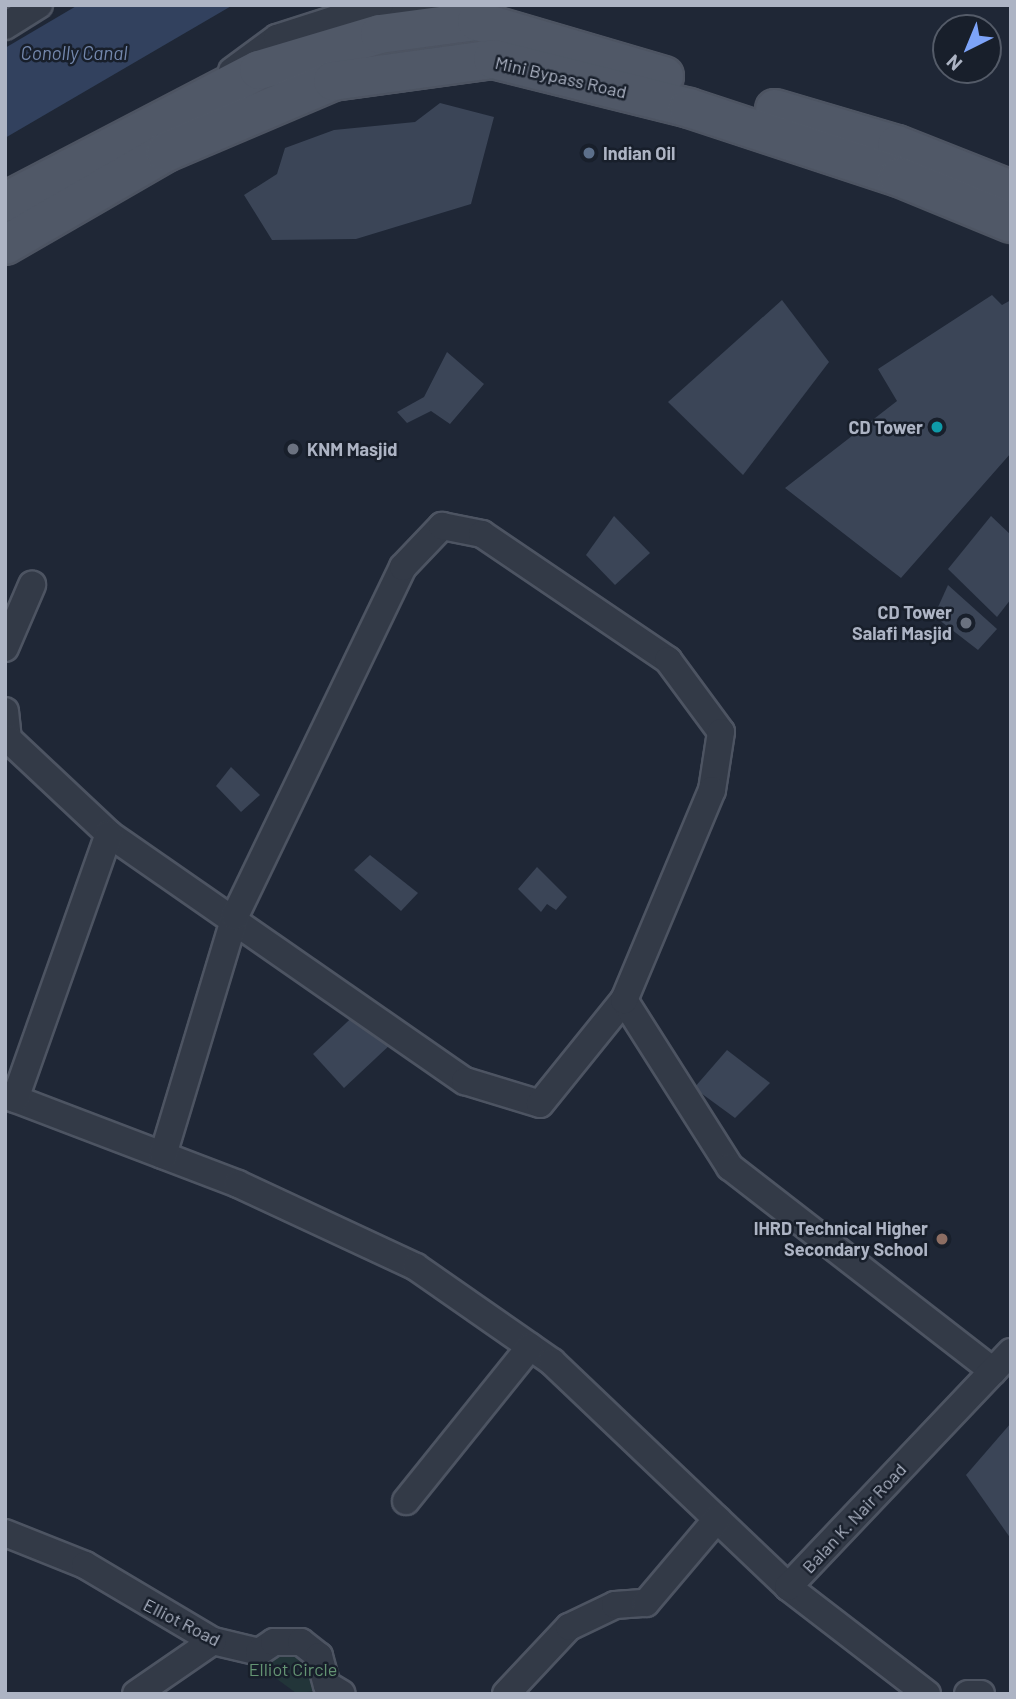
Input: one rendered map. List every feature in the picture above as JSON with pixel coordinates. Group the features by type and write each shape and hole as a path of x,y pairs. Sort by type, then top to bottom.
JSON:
{"main road":[{"name":"Mini Bypass Road","path":"5,202 259,70 380,34 477,22 606,73 900,177 1011,223"},
{"name":"Mini Bypass Road","path":"5,245 166,152 333,80 492,59 606,73 897,145 1011,190"}],"street":[{"path":"5,26 39,5"},
{"path":"171,115 277,38 380,5"},
{"path":"390,5 444,9 477,22"},
{"path":"5,711 8,739 109,834 235,916 465,1082 540,1104 624,1000 712,790 721,733 668,660 482,534 442,526 403,568 235,916 163,1155"},
{"path":"5,649 32,585"},
{"path":"109,834 10,1097 163,1155 416,1267 530,1348 789,1587"},
{"path":"624,1000 730,1167 1002,1361"},
{"path":"406,1501 530,1348"},
{"name":"Balan K. Nair Road","path":"927,1694 789,1587 1002,1361"},
{"path":"506,1694 569,1627 615,1605 646,1603 717,1519"},
{"name":"Elliot Road","path":"5,1533 85,1565 213,1642 259,1652 274,1642 301,1642 319,1656 327,1685 342,1694"},
{"path":"136,1694 213,1642"},
{"path":"968,1694 981,1694"}],"green space":[{"name":"Elliot Circle","path":"278,1649 304,1653 318,1691 296,1693 266,1671 264,1657"}],"water":[{"name":"Conolly Canal","path":"78,5 233,5 5,138 5,48"}],"building":[{"path":"440,103 494,117 471,204 356,239 272,240 244,195 277,174 285,148 334,130 415,122"},
{"name":"CD Tower","path":"992,295 1002,305 1011,300 1011,453 901,578 785,488 897,401 878,369"},
{"path":"782,300 829,362 743,475 668,402"},
{"path":"447,352 484,384 450,424 431,411 407,423 397,412 424,397"},
{"path":"614,516 650,553 615,585 586,555"},
{"path":"991,516 1011,535 1011,599 997,617 948,569"},
{"name":"CD Tower Salafi Masjid","path":"948,585 997,629 978,650 934,616"},
{"path":"231,767 260,795 241,812 216,786"},
{"path":"370,855 418,893 401,911 354,870"},
{"path":"537,867 567,897 556,910 547,904 541,912 518,889"},
{"path":"361,1009 392,1043 344,1088 313,1054"},
{"path":"727,1050 770,1083 735,1118 694,1088"},
{"path":"1011,1423 1011,1539 966,1475"}],"place":[{"name":"Indian Oil","path":"589,153"},
{"name":"CD Tower","path":"937,427"},
{"name":"KNM Masjid","path":"293,449"},
{"name":"CD Tower Salafi Masjid","path":"966,623"},
{"name":"IHRD Technical Higher Secondary School","path":"942,1239"}]}
